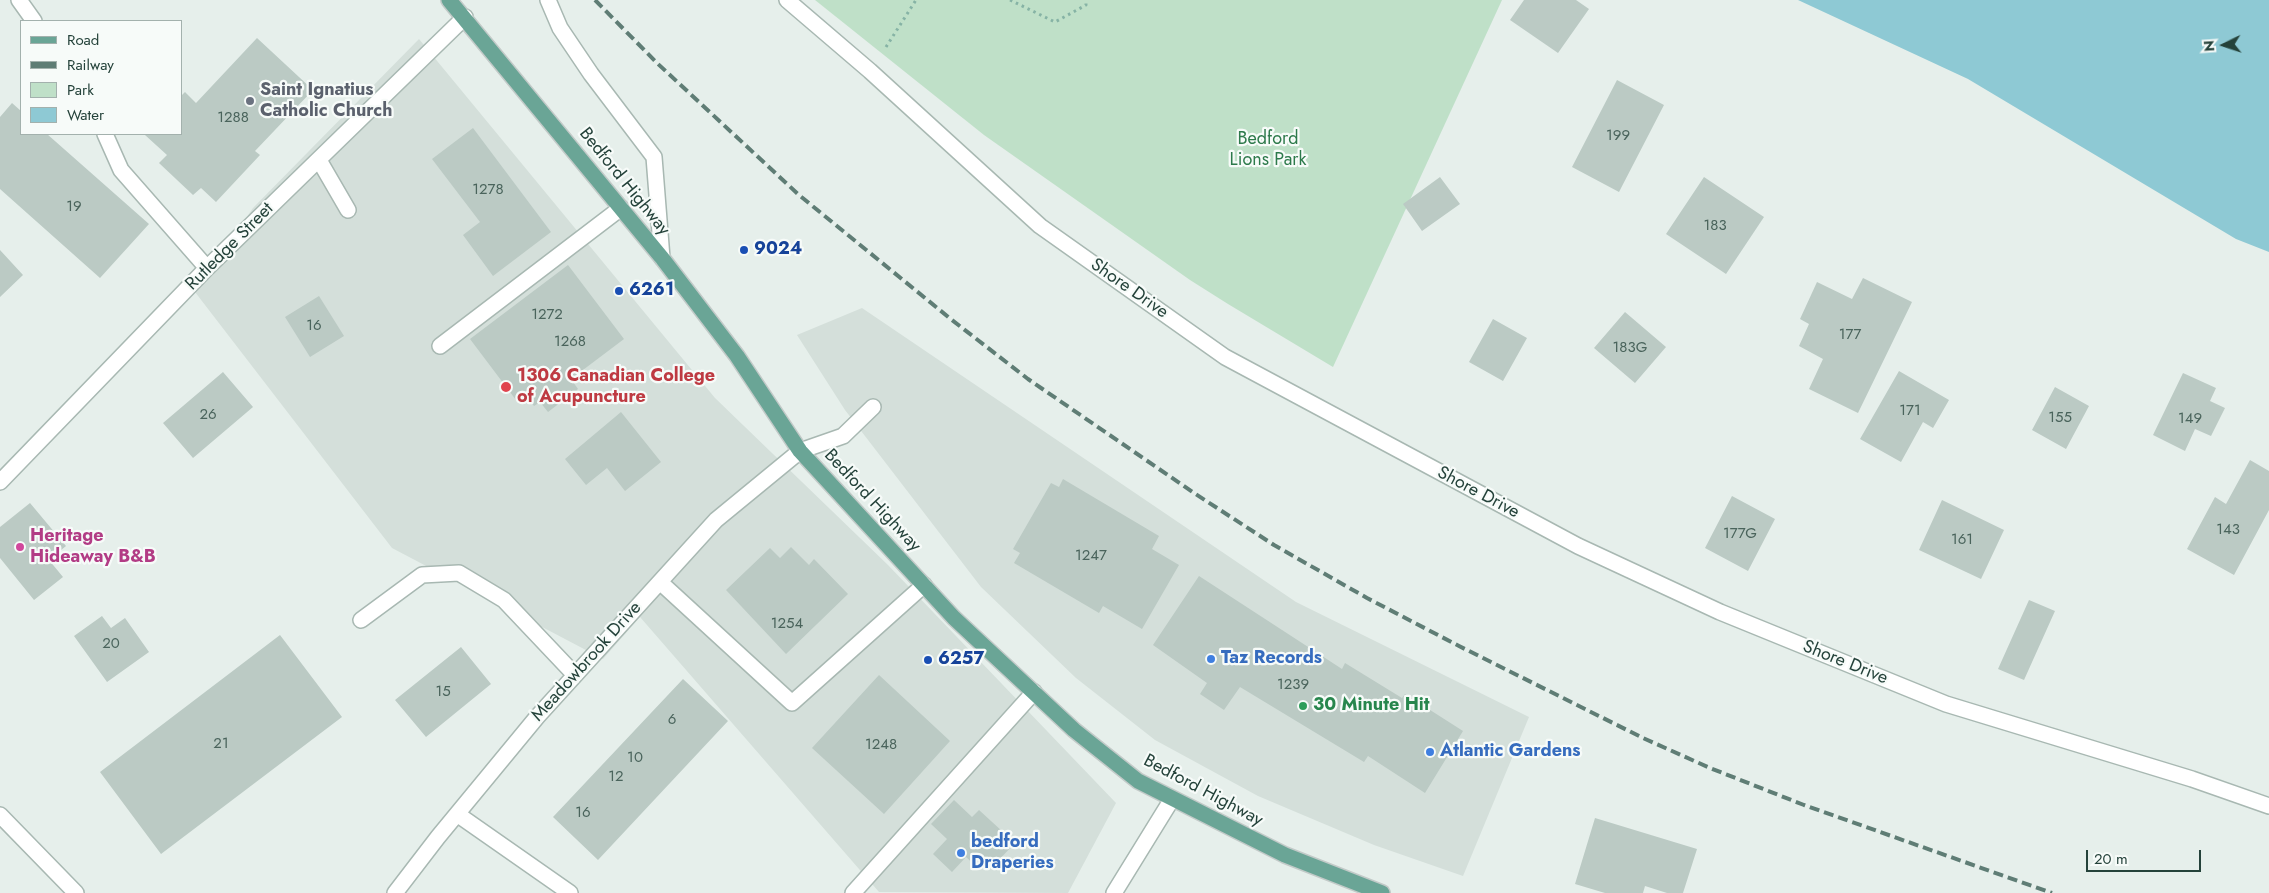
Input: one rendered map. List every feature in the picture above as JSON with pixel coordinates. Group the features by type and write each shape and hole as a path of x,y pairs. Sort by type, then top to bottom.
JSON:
{"main road":[{"name":"Bedford Highway","path":"449,0 465,17 662,258 737,356 800,451 954,618 1074,730 1138,781 1284,855 1382,893"}],"street":[{"path":"19,0 33,20"},
{"path":"548,0 560,28 591,74 654,157 662,258"},
{"name":"Shore Drive","path":"787,0 870,71 1040,226 1226,357 1578,546 1720,612 1946,704 2192,779 2269,806"},
{"name":"Rutledge Street","path":"1,479 207,268 465,17"},
{"path":"106,135 121,170 207,268"},
{"path":"319,160 348,210"},
{"path":"440,346 621,208"},
{"path":"800,451 844,436 873,407"},
{"name":"Meadowbrook Drive","path":"395,893 537,717 716,520 800,451"},
{"path":"360,620 422,575 458,573 504,600 575,675"},
{"path":"660,582 792,703 924,585"},
{"path":"853,893 1034,692"},
{"path":"1114,893 1172,799"},
{"path":"457,814 570,893"},
{"path":"0,815 76,893"}],"path":[{"path":"870,71 916,0"},
{"path":"1010,0 1055,22 1086,5 1086,0"}],"shaded area":[{"path":"419,39 715,398 888,565 1116,803 1068,893 879,892 640,617 603,659 392,548 195,292 253,208"},
{"path":"862,308 1296,602 1529,717 1463,876 1374,845 1258,796 1155,740 1076,678 981,587 845,410 797,335"}],"green space":[{"name":"Bedford Lions Park","path":"815,0 1502,0 1333,367 1190,280 984,135"}],"water":[{"path":"1798,0 2269,0 2269,252 2236,239 1968,79"}],"building":[{"path":"1524,0 1576,0 1589,9 1558,53 1510,20"},
{"path":"257,38 313,90 255,151 260,155 216,202 201,188 193,195 159,163 167,155 145,135 182,135 182,95 185,92 196,103"},
{"path":"1617,80 1664,105 1619,192 1572,167"},
{"path":"12,103 20,110 20,135 48,135 149,224 100,278 0,189 0,117"},
{"path":"473,128 551,232 493,276 463,235 480,222 432,159"},
{"path":"1440,177 1460,204 1422,231 1403,204"},
{"path":"1704,177 1764,217 1726,274 1666,234"},
{"path":"0,250 23,275 0,297"},
{"path":"568,265 624,339 571,379 578,389 548,412 540,402 534,406 528,397 519,404 470,339"},
{"path":"1863,278 1912,302 1858,413 1809,389 1823,359 1799,346 1809,324 1800,319 1817,282 1852,299"},
{"path":"319,296 344,336 310,357 285,317"},
{"path":"1625,312 1666,347 1635,383 1594,348"},
{"path":"1493,319 1527,338 1503,381 1469,362"},
{"path":"1899,371 1949,400 1933,428 1923,422 1901,462 1860,439"},
{"path":"223,372 253,407 193,458 163,423"},
{"path":"2183,373 2216,388 2210,401 2225,408 2211,436 2195,429 2185,451 2153,435"},
{"path":"2055,387 2089,406 2066,449 2032,430"},
{"path":"621,412 661,462 625,491 607,468 586,485 565,459"},
{"path":"2250,460 2269,471 2269,510 2234,575 2187,549 2215,497 2226,504"},
{"path":"1063,479 1159,536 1152,549 1179,565 1142,629 1103,606 1099,613 1014,563 1020,553 1013,549 1051,483 1059,487"},
{"path":"1732,496 1775,519 1748,571 1705,548"},
{"path":"1942,500 2004,530 1981,579 1919,550"},
{"path":"30,503 66,546 49,560 63,577 34,600 0,558 0,527"},
{"path":"791,547 809,565 814,559 848,594 786,654 726,590 770,548 780,558"},
{"path":"1199,576 1342,669 1345,663 1402,698 1405,694 1463,731 1425,793 1368,756 1364,762 1240,687 1224,710 1200,694 1207,683 1153,645"},
{"path":"2029,600 2055,611 2024,680 1998,669"},
{"path":"102,616 111,628 125,618 149,652 107,682 74,636"},
{"path":"280,635 342,717 161,854 100,772"},
{"path":"461,647 491,684 426,737 395,700"},
{"path":"879,675 950,741 884,814 812,748"},
{"path":"683,679 728,721 598,860 553,817"},
{"path":"954,800 972,817 979,810 1015,843 993,866 987,861 979,869 966,857 952,872 933,854 947,839 931,824"},
{"path":"1595,818 1697,849 1683,893 1667,893 1645,886 1643,893 1605,893 1575,884"}],"railway":[{"path":"595,0 657,63 799,195 952,320 1028,379 1194,493 1274,545 1367,598 1459,646 1643,738 1710,768 1804,805 2052,893"}],"place":[{"name":"Saint Ignatius Catholic Church","path":"250,101"},
{"name":"9024","path":"744,250"},
{"name":"6261","path":"619,291"},
{"name":"1306 Canadian College of Acupuncture","path":"506,387"},
{"name":"Heritage Hideaway B&B","path":"20,547"},
{"name":"Taz Records","path":"1211,659"},
{"name":"6257","path":"928,660"},
{"name":"30 Minute Hit","path":"1303,706"},
{"name":"Atlantic Gardens","path":"1430,752"},
{"name":"bedford Draperies","path":"961,853"}]}
